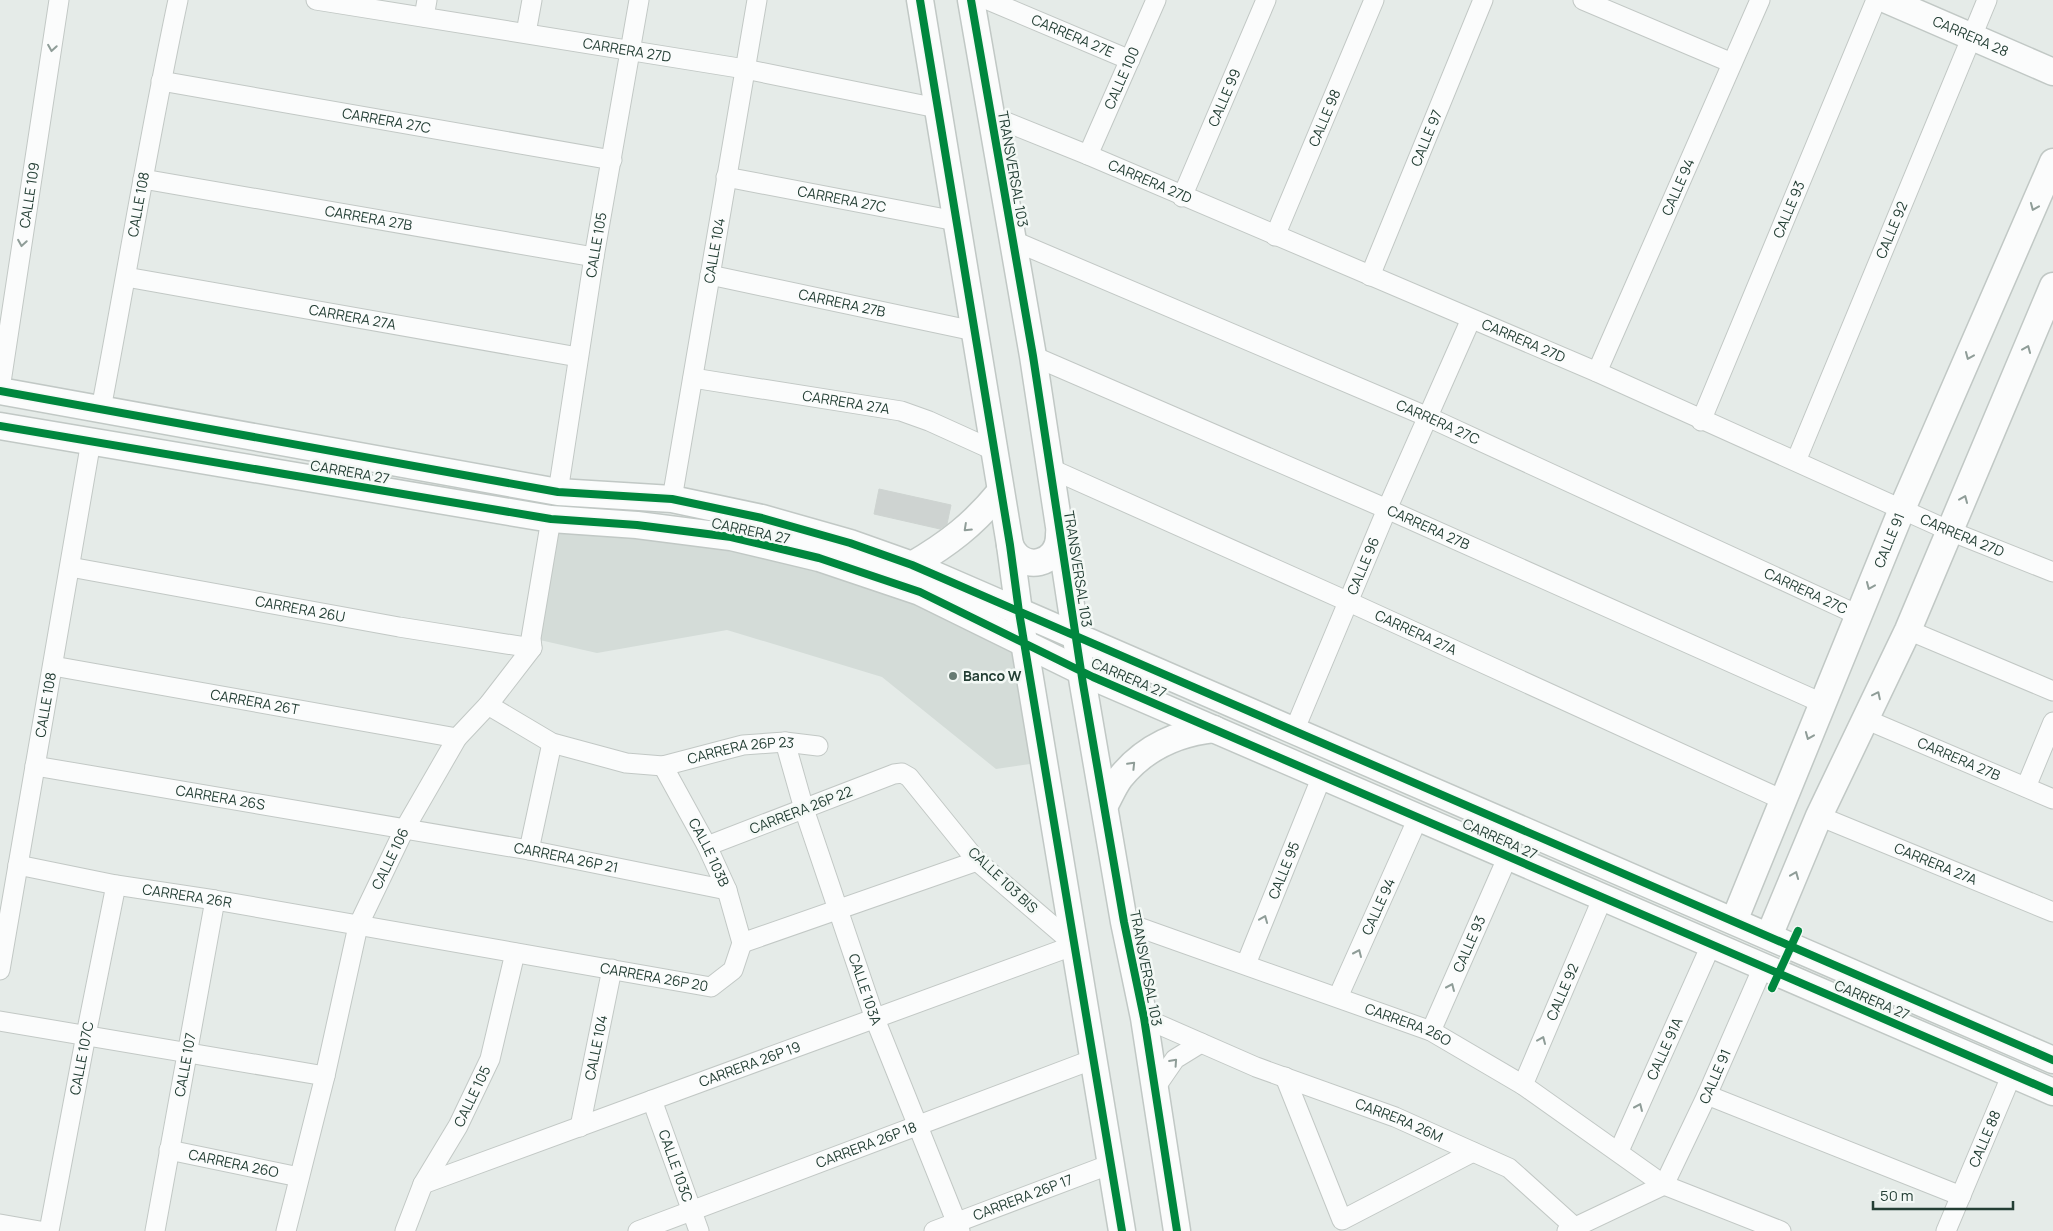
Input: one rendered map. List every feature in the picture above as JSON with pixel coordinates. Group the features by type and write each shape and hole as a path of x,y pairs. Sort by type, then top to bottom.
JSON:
{"main road":[{"path":"920,0 1122,1231"},
{"name":"TRANSVERSAL 103","path":"971,0 1014,241 1081,672 1124,922 1144,1018 1177,1231"},
{"name":"CARRERA 28","path":"1887,0 2053,72"},
{"name":"CALLE 91","path":"1734,921 1902,509 2053,162"},
{"path":"1769,936 1819,816 1908,630 2053,286"},
{"name":"CARRERA 27","path":"0,390 558,492 672,499 762,518 850,544 912,565 2053,1060"},
{"name":"CARRERA 27","path":"0,426 551,519 637,525 731,537 820,558 920,592 1081,672 2053,1092"},
{"path":"912,565 962,533 982,514 1000,492"},
{"path":"1010,544 1016,555 1020,558 1038,562 1048,558 1056,550 1060,534"},
{"path":"1105,805 1120,779 1140,757 1166,741 1194,731 1214,729"},
{"path":"1745,897 1760,910 1780,912"}],"street":[{"name":"CALLE 109","path":"0,390 59,0"},
{"name":"CALLE 108","path":"101,409 161,81 178,0"},
{"name":"CARRERA 27D","path":"321,0 426,9 526,33 745,69 937,108"},
{"path":"526,33 532,0"},
{"name":"CALLE 105","path":"558,492 594,256 639,0"},
{"name":"CALLE 104","path":"672,499 757,0"},
{"name":"CARRERA 27E","path":"988,0 1130,60"},
{"name":"CALLE 100","path":"1088,155 1156,0"},
{"name":"CALLE 99","path":"1182,197 1266,0"},
{"name":"CALLE 98","path":"1275,236 1374,0"},
{"name":"CALLE 97","path":"1370,276 1483,0"},
{"path":"1583,0 1732,63"},
{"name":"CALLE 94","path":"1597,372 1760,0"},
{"name":"CALLE 93","path":"1701,420 1876,0"},
{"name":"CALLE 92","path":"1796,461 1987,0"},
{"name":"CARRERA 27C","path":"161,81 612,160"},
{"name":"CARRERA 27D","path":"991,116 1088,155 1182,197 1597,372 1950,531 2053,572"},
{"name":"CARRERA 27C","path":"726,177 956,221"},
{"name":"CARRERA 27B","path":"143,179 594,256"},
{"name":"CARRERA 27C","path":"1014,241 1428,418 1858,615"},
{"name":"CARRERA 27B","path":"710,275 974,331"},
{"name":"CARRERA 27A","path":"126,277 578,357"},
{"name":"CALLE 96","path":"1294,731 1387,509 1471,319"},
{"name":"CARRERA 27B","path":"1033,356 1387,509 1822,702"},
{"name":"CARRERA 27A","path":"693,378 901,411 929,421 993,450"},
{"name":"CALLE 108","path":"0,970 5,911 18,865 92,442"},
{"name":"CARRERA 27A","path":"1049,468 1349,602 1783,800"},
{"path":"532,648 531,638 551,519"},
{"name":"CARRERA 26U","path":"70,567 399,627 532,648"},
{"path":"1908,630 2053,691"},
{"name":"CALLE 106","path":"286,1231 325,1076 358,926 404,830 457,738 488,705 532,648"},
{"name":"CARRERA 26T","path":"53,666 457,738"},
{"name":"CARRERA 26P 23","path":"488,705 552,743 626,763 663,766 743,745 785,742 818,746"},
{"name":"CARRERA 27B","path":"1865,719 2053,799"},
{"path":"2026,787 2053,722"},
{"name":"CALLE 103A","path":"785,742 804,809 875,1019 958,1227"},
{"path":"529,850 552,743"},
{"name":"CARRERA 26S","path":"35,766 404,830"},
{"name":"CALLE 103B","path":"663,766 707,846 727,890 742,943"},
{"name":"CALLE 103 BIS","path":"894,774 902,773 909,777 977,861 1075,944"},
{"name":"CARRERA 26P 22","path":"707,846 894,774"},
{"name":"CALLE 95","path":"1246,964 1322,776"},
{"name":"CARRERA 27A","path":"1819,816 2053,912"},
{"name":"CALLE 94","path":"1338,997 1418,818"},
{"name":"CARRERA 26P 21","path":"404,830 529,850 727,890"},
{"name":"CALLE 93","path":"1431,1032 1508,856"},
{"path":"742,943 977,861"},
{"name":"CARRERA 26R","path":"18,865 116,885 215,900 358,926"},
{"name":"CALLE 107C","path":"49,1231 116,885"},
{"name":"CALLE 92","path":"1523,1085 1603,897"},
{"name":"CALLE 107","path":"154,1231 215,900"},
{"name":"CARRERA 26O","path":"1124,922 1246,964 1431,1032 1523,1085 1619,1151 1664,1185 1781,1231"},
{"name":"CARRERA 26P 20","path":"358,926 711,987 733,970 742,943"},
{"name":"CARRERA 26P 19","path":"424,1184 1075,944"},
{"name":"CALLE 91A","path":"1619,1151 1712,945"},
{"name":"CALLE 105","path":"405,1231 424,1184 458,1126 490,1059 515,953"},
{"name":"CALLE 91","path":"1664,1185 1707,1095 1763,967"},
{"name":"CALLE 104","path":"580,1127 612,969"},
{"name":"CARRERA 26M","path":"1144,1018 1285,1077 1395,1117 1509,1168 1578,1228"},
{"path":"0,1021 325,1076"},
{"path":"1155,1088 1175,1059 1200,1043"},
{"name":"CARRERA 26P 18","path":"638,1231 1094,1059"},
{"name":"CALLE 88","path":"1946,1231 2012,1074"},
{"path":"1285,1077 1342,1220 1473,1152"},
{"path":"1707,1095 1961,1196"},
{"name":"CALLE 103C","path":"652,1100 699,1231"},
{"name":"CARRERA 26O","path":"169,1150 299,1176"},
{"name":"CARRERA 26P 17","path":"934,1231 958,1227 1111,1164"},
{"path":"1578,1228 1664,1185"},
{"path":"0,1224 40,1231"}],"shaded area":[{"path":"551,519 731,537 1014,639 1044,762 996,769 882,677 727,630 597,653 531,638"}],"building":[{"path":"879,489 951,505 947,524 940,529 874,514"}],"cycle path":[{"path":"920,0 1122,1231"},
{"path":"971,0 1033,356 1083,684 1124,922 1144,1018 1177,1231"},
{"path":"0,391 558,492 672,499 762,518 850,543 912,565 2053,1060"},
{"path":"0,426 551,519 637,525 731,537 819,558 920,592 1093,677 2053,1092"},
{"path":"1772,988 1798,931"}],"place":[{"name":"Banco W","path":"953,676"}]}
